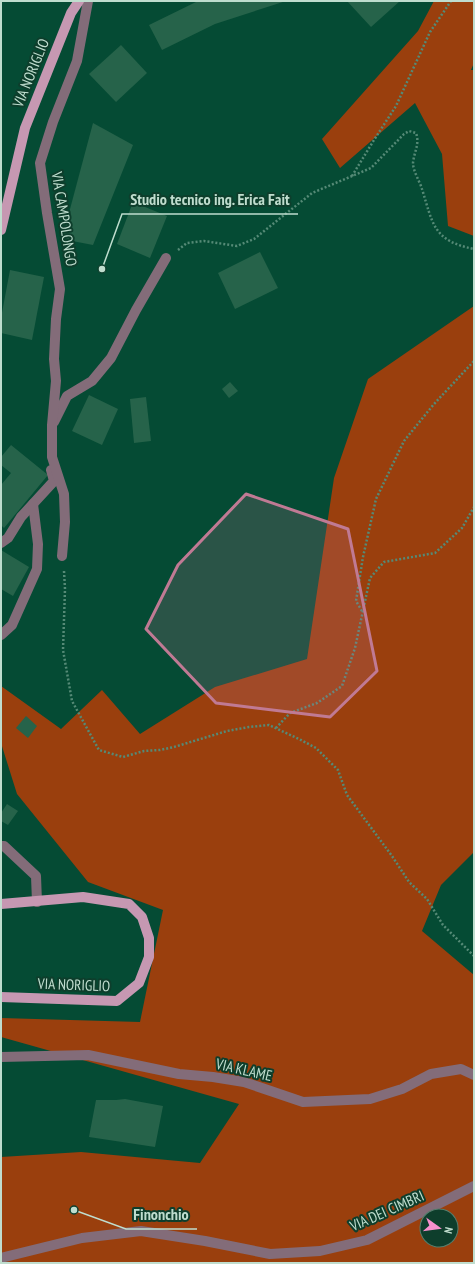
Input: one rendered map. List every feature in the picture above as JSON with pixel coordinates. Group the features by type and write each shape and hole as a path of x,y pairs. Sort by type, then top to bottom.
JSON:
{"main road":[{"name":"VIA NORIGLIO","path":"1,230 25,128 71,13 80,1"},
{"name":"VIA NORIGLIO","path":"1,904 83,897 129,904 142,918 149,938 149,957 139,983 117,1001 1,997"}],"street":[{"name":"VIA CAMPOLONGO","path":"1,543 8,538 21,517 54,481 50,467 52,457 52,425 56,381 54,359 60,290 40,163 53,122 77,61 88,1"},
{"name":"VIA CAMPOLONGO","path":"52,425 67,396 92,381 111,358 136,310 166,258"},
{"name":"VIA CAMPOLONGO","path":"52,457 64,494 65,522 62,556"},
{"path":"1,635 12,625 37,569 38,544 33,504"},
{"path":"1,846 4,846 36,876 37,902"},
{"name":"VIA KLAME","path":"1,1057 88,1055 179,1074 244,1082 303,1102 370,1099 402,1089 431,1074 461,1070 474,1075"},
{"name":"VIA DEI CIMBRI","path":"1,1258 82,1238 141,1231 205,1241 270,1254 320,1251 367,1240 474,1186"}],"path":[{"path":"352,177 396,106 430,32 451,1"},
{"path":"166,258 187,243 204,241 237,246 254,239 312,193 372,168 404,134 409,131 416,133 418,138 413,164 428,212 437,232 452,242 474,249"},
{"path":"363,611 356,601 363,557 376,499 404,441 434,404 474,361"},
{"path":"276,728 290,713 317,703 342,686 355,648 370,578 384,562 435,553 462,528 474,507"},
{"path":"62,556 66,589 63,650 72,702 99,750 123,757 144,751 160,750 212,735 249,727 269,725 316,748 338,770 347,795 392,856 409,882 427,900 443,925 474,956"}],"highlighted area":[{"path":"246,494 348,529 377,671 330,717 216,703 146,629 178,565"}],"shaded area":[{"path":"434,1 474,1 474,63 471,70 474,70 474,236 448,226 442,154 415,103 340,168 322,139 418,31"},
{"path":"474,306 474,852 441,885 422,931 474,975 474,1263 1,1263 1,1157 81,1152 200,1163 239,1104 1,1037 1,1018 140,1022 163,910 88,882 17,794 1,743 1,686 61,729 102,690 140,734 215,687 307,659 334,478 368,379"}],"building":[{"path":"198,1 286,1 215,24 162,50 149,25"},
{"path":"347,1 400,1 371,27"},
{"path":"121,45 147,73 116,102 89,74"},
{"path":"93,123 133,145 93,245 62,239"},
{"path":"133,202 167,216 150,258 117,244"},
{"path":"260,252 278,288 235,309 218,273"},
{"path":"10,270 44,277 32,340 1,333 1,318"},
{"path":"230,382 238,391 229,398 222,389"},
{"path":"89,395 118,409 102,445 72,431"},
{"path":"146,397 151,441 134,443 130,399"},
{"path":"11,445 48,475 4,528 1,525 1,485 11,473 1,465 1,457"},
{"path":"1,550 29,567 13,596 1,589"},
{"path":"26,716 37,726 28,738 16,728"},
{"path":"7,804 18,811 8,825 1,821 1,813"},
{"path":"125,1099 163,1106 155,1147 89,1137 96,1100"}],"place":[{"name":"Studio tecnico ing. Erica Fait","path":"102,269"},
{"name":"Finonchio","path":"74,1210"}]}
